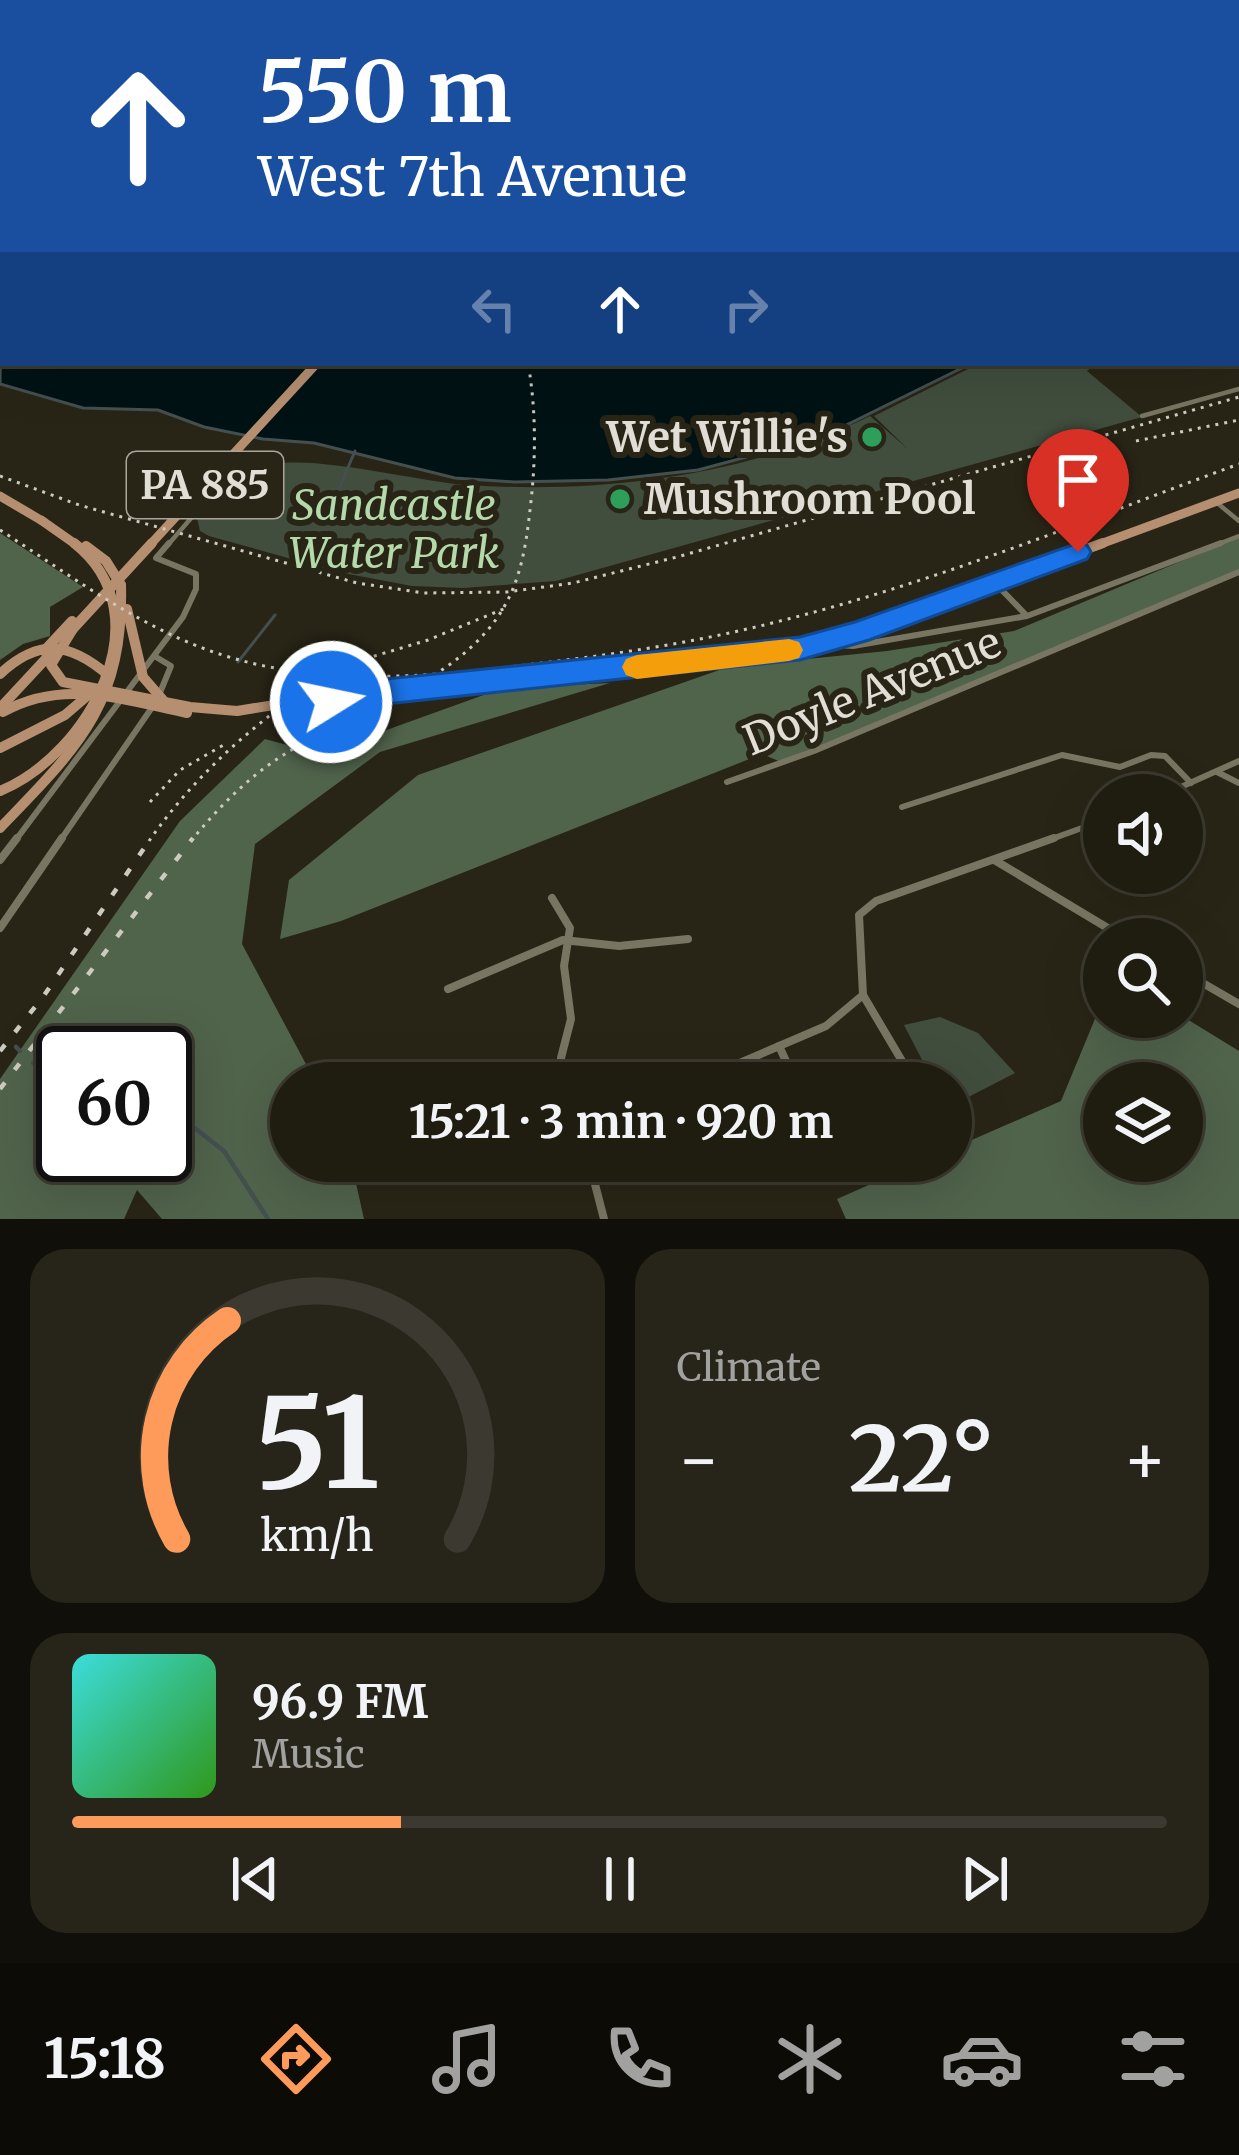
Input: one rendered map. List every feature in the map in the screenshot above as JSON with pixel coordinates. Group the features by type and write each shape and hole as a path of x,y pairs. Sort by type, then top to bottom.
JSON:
{"main road":[{"path":"547,0 568,0"},
{"name":"PA 885","path":"0,711 89,606 311,366"},
{"path":"0,711 27,698 72,688 237,711 775,652 820,644 1239,493"},
{"path":"0,496 96,552 121,585 148,688 160,703"},
{"path":"0,791 28,778 74,737 97,703 107,661 114,604 108,579 88,555 41,520"},
{"path":"0,828 100,714 115,669 121,585"},
{"name":"PA 885","path":"0,698 57,645 89,606"},
{"path":"57,645 53,672 72,688 217,718 263,715 330,699"},
{"path":"0,674 19,657 43,647 68,645 140,697"},
{"path":"0,748 77,707 96,687 107,661"}],"street":[{"path":"1142,416 1239,389"},
{"path":"0,860 183,617 198,580 190,569 156,559 205,502"},
{"path":"1216,502 1239,521"},
{"path":"820,644 853,646 1027,616 1239,536"},
{"name":"Doyle Avenue","path":"727,782 814,751 1239,572"},
{"path":"995,583 1027,616"},
{"path":"0,928 160,703 171,666 156,656"},
{"path":"124,699 227,713 264,712"},
{"path":"902,807 1062,755 1120,767 1158,754 1184,774"},
{"path":"1203,778 1239,761"},
{"path":"1217,772 1239,783"},
{"path":"903,1062 863,995 858,922 866,907 1083,828"},
{"path":"995,861 1091,918"},
{"path":"552,898 570,928 564,975 571,1018 562,1062"},
{"path":"448,989 568,939 603,946 688,939"},
{"path":"1203,983 1239,1004"},
{"path":"734,1062 845,1017 863,995"},
{"path":"779,1046 786,1062"},
{"path":"594,1182 604,1219"}],"green space":[{"name":"Sandcastle Water Park","path":"974,366 1093,366 1087,371 1142,417 556,581 463,588 412,586 338,572 209,536 200,531 197,518 242,476 280,463 332,465 468,485 622,483 725,467 823,437 870,416 909,450 874,416"},
{"path":"0,533 83,587 50,607 50,636 23,644 0,660"},
{"path":"1239,537 1239,572 781,762 762,754 341,921 280,939 289,880 418,775 728,667 887,651 1014,631"},
{"path":"610,683 380,752 255,844 242,944 305,1062 270,1062 270,1182 356,1182 364,1219 162,1219 137,1190 124,1219 0,1219 0,1079 36,1027 36,1182 192,1182 192,1026 37,1026 180,821 265,739 320,754 503,688"},
{"path":"940,1017 978,1033 1015,1073 972,1095 972,1062 923,1062 904,1025"},
{"path":"1203,1029 1239,1051 1239,1219 846,1219 837,1199 875,1182 972,1182 972,1140 1061,1101 1087,1038 1203,1038"}],"shaded area":[{"path":"0,366 966,366 824,436 698,470 608,480 514,482 455,478 314,443 204,427 158,410 83,408 0,384"}],"waterway":[{"path":"335,498 355,451"},
{"path":"238,662 275,615"},
{"path":"16,1047 20,1051"},
{"path":"192,1126 224,1151 268,1219"}],"railway":[{"path":"511,591 526,542 534,467 528,366"},
{"path":"511,591 573,583 677,557 1239,397"},
{"path":"1136,441 1239,420"},
{"path":"437,673 620,653 776,622 952,570 1239,464"},
{"path":"0,476 79,505 357,583 424,593 511,591"},
{"path":"0,530 110,602 168,633 229,657 339,675 437,673"},
{"path":"502,610 511,591"},
{"path":"502,610 506,608"},
{"path":"348,664 428,640 502,610"},
{"path":"437,673 485,633 502,610"},
{"path":"191,841 223,805 285,754 437,673"},
{"path":"149,841 227,752 321,679"},
{"path":"150,802 180,770 227,743"},
{"path":"0,1051 43,997 151,838"},
{"path":"0,1089 193,838"}],"slow traffic":[{"path":"637,667 789,650"}],"place":[{"name":"Wet Willie's","path":"872,437"},
{"name":"Mushroom Pool","path":"620,499"}],"route":[{"path":"331,702 820,644 1078,552"}]}
